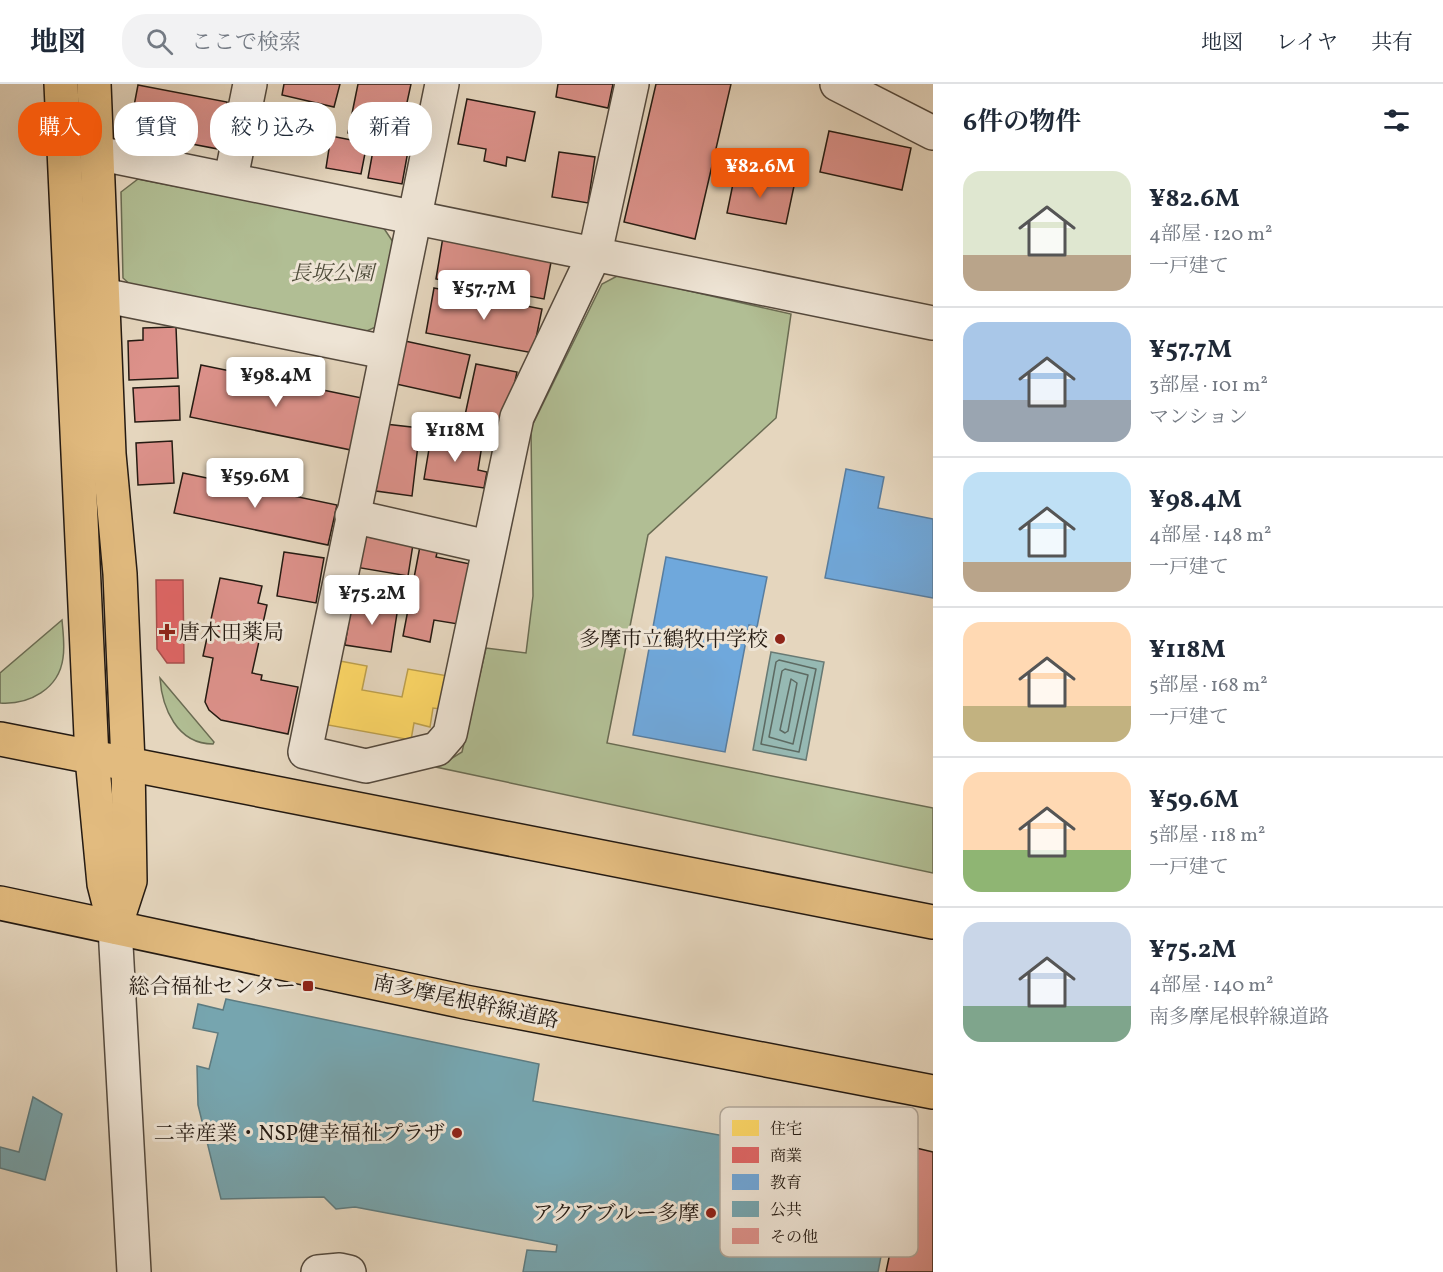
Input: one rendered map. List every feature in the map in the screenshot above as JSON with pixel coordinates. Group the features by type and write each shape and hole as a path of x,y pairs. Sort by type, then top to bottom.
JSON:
{"main road":[{"path":"61,84 92,758 104,884 115,927"},
{"path":"94,84 95,102"},
{"path":"97,156 109,454 120,574 128,764 130,881 115,927"},
{"path":"0,739 933,922"},
{"name":"南多摩尾根幹線道路","path":"0,903 465,1002 933,1092"}],"street":[{"path":"231,178 250,84"},
{"path":"442,84 304,752 366,766 437,749 450,734 517,417 584,281 595,253 632,84"},
{"path":"837,84 933,133"},
{"path":"102,154 231,178 933,323"},
{"path":"102,295 385,352"},
{"path":"352,516 488,547"},
{"path":"115,927 134,1272"},
{"path":"318,1272 340,1269 349,1272"}],"green space":[{"name":"長坂公園","path":"138,179 383,227 395,245 378,326 360,334 134,288 123,278 121,192"},
{"path":"619,275 791,314 776,418 648,535 607,743 933,808 933,873 431,766 449,760 462,752 486,648 526,653 533,596 531,428 602,284"},
{"path":"62,620 64,653 56,678 41,693 32,698 0,703 0,673"},
{"path":"160,678 214,742 213,744 190,738 181,731 168,712"}],"water":[{"path":"771,652 824,662 806,760 753,750"}],"building: 住宅":[{"path":"340,661 367,666 362,690 402,697 408,669 454,677 449,710 433,708 430,727 414,723 411,740 328,725"}],"building: 商業":[{"path":"156,580 183,580 184,663 167,663 157,649"}],"building: 教育":[{"path":"846,469 884,477 878,508 933,519 933,598 825,578"},
{"path":"666,557 767,577 757,627 749,625 725,752 633,735"}],"building: 公共":[{"name":"二幸産業・NSP健幸福祉プラザ","path":"226,999 539,1064 533,1101 720,1135 720,1257 881,1257 878,1272 523,1272 527,1250 556,1252 557,1245 355,1207 336,1209 324,1197 221,1199 198,1105 197,1066 209,1069 218,1033 193,1028 198,1004 223,1010"},
{"path":"33,1097 62,1114 45,1180 0,1168 0,1147 19,1152"}],"building: その他":[{"path":"284,84 340,84 335,102 312,102 282,95"},
{"path":"358,84 411,84 407,102 354,102"},
{"path":"558,84 613,84 608,108 556,97"},
{"path":"656,84 731,84 695,239 624,222"},
{"path":"138,85 227,102 210,102 210,147 198,145 198,102 135,102"},
{"path":"467,99 535,112 525,161 507,157 506,166 484,161 486,149 458,144"},
{"path":"829,131 911,148 902,190 820,172"},
{"path":"336,137 348,139 348,156 364,156 361,174 326,168 328,156 336,156"},
{"path":"559,152 595,157 588,203 552,197"},
{"path":"372,156 407,156 402,184 368,178"},
{"path":"735,174 794,186 786,224 727,213"},
{"path":"443,237 552,257 544,299 436,279"},
{"path":"434,288 542,309 533,353 426,333"},
{"path":"176,327 178,378 129,380 128,341 143,340 143,328"},
{"path":"405,341 470,355 460,398 396,384"},
{"path":"476,364 517,372 502,442 461,434"},
{"path":"201,365 362,398 351,450 190,417"},
{"path":"179,386 180,420 135,422 133,388"},
{"path":"385,424 420,428 412,496 376,491"},
{"path":"431,437 482,445 478,470 487,472 484,488 424,479"},
{"path":"172,441 174,483 138,485 136,443"},
{"path":"183,473 337,505 328,545 174,513"},
{"path":"375,532 414,538 408,576 355,567 361,536 374,538"},
{"path":"421,541 439,545 436,557 475,565 464,625 434,620 430,642 403,636"},
{"path":"284,552 324,558 316,603 277,596"},
{"path":"220,578 262,586 258,603 267,605 252,673 262,675 261,680 298,687 288,734 221,720 209,710 205,702 213,658 203,656"},
{"path":"352,600 398,607 391,652 345,645"},
{"path":"918,1148 933,1152 933,1272 886,1272 889,1257 918,1257"}],"place":[{"name":"唐木田薬局","path":"167,632"},
{"name":"多摩市立鶴牧中学校","path":"780,639"},
{"name":"総合福祉センター","path":"308,986"},
{"name":"二幸産業・NSP健幸福祉プラザ","path":"457,1133"},
{"name":"アクアブルー多摩","path":"711,1213"}]}
